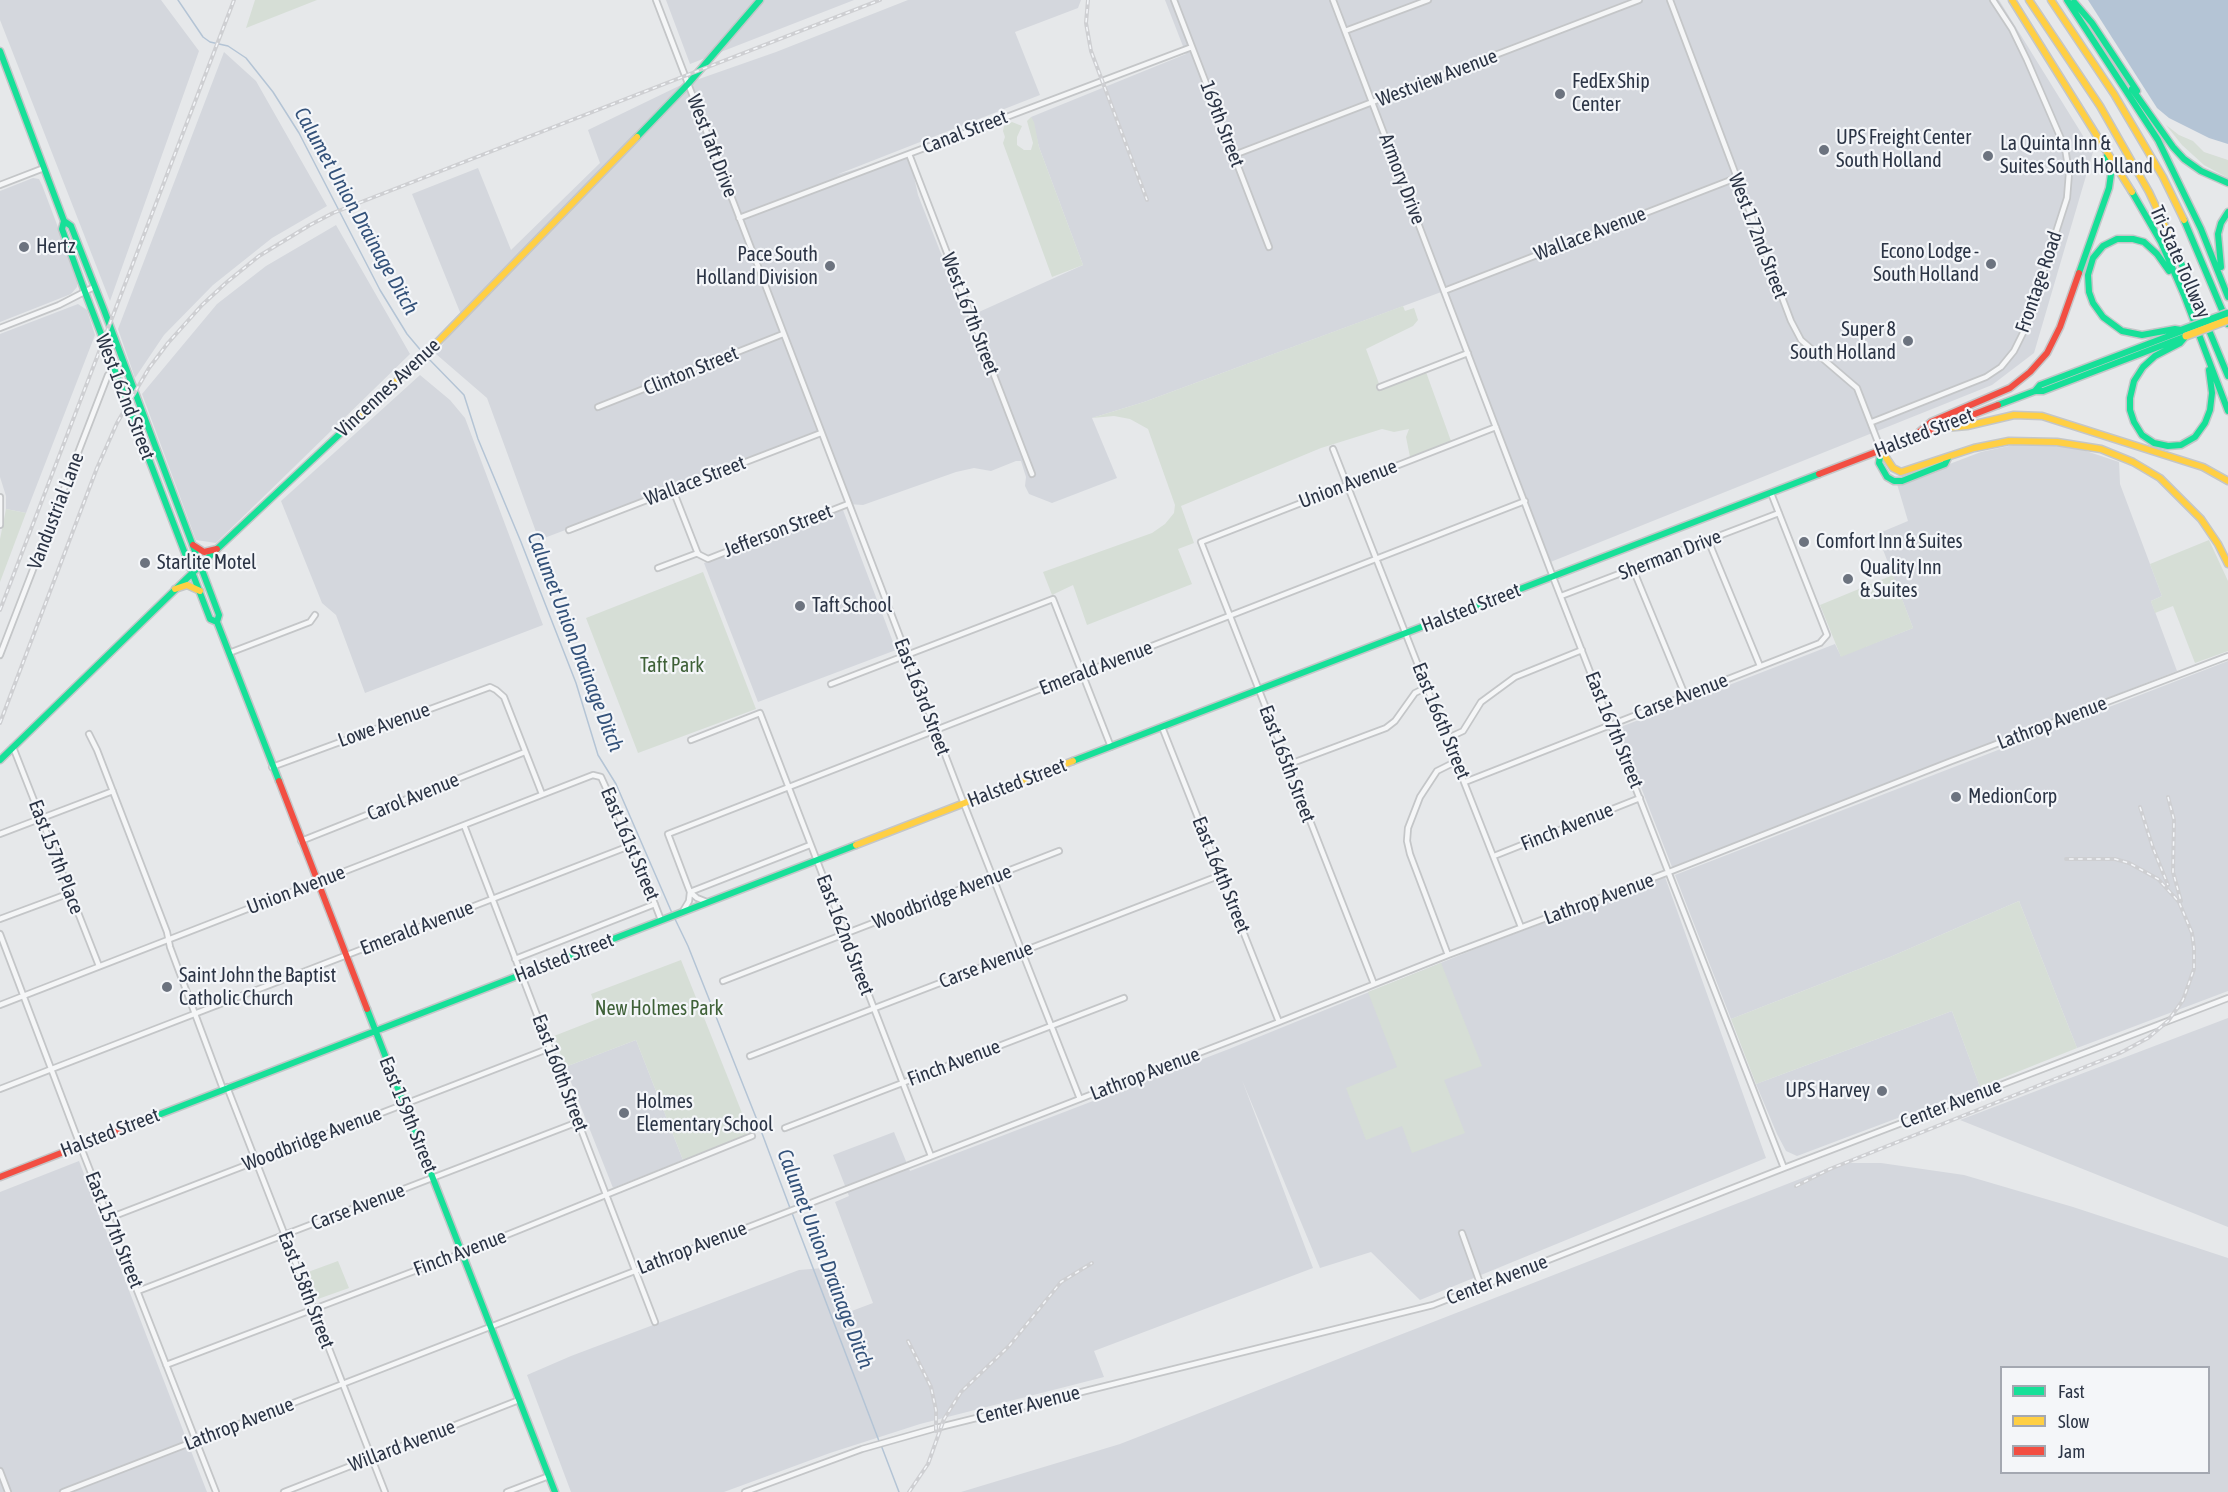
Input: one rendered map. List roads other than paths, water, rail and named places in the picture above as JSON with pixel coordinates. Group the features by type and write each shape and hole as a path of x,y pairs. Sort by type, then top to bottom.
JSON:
{"main road":[{"name":"Vincennes Avenue","path":"0,760 200,565 424,356 688,84 760,0"},
{"path":"2012,0 2120,170 2161,242 2184,295 2228,411"},
{"name":"Tri-State Tollway","path":"2029,0 2100,106 2145,184 2176,248 2228,376"},
{"name":"Tri-State Tollway","path":"2051,0 2110,87 2163,177 2228,322"},
{"path":"2070,0 2184,159 2201,171 2228,183"},
{"path":"2070,0 2157,140 2201,229 2228,297"},
{"name":"West 162nd Street","path":"0,51 64,221 71,226 124,364 219,615 217,622 210,618 114,369 62,229 64,221"},
{"path":"1912,438 1930,422 2016,384 2035,368 2050,348 2060,327 2110,183 2109,161 2092,132 2091,124"},
{"path":"2228,212 2219,228 2217,246 2228,297"},
{"path":"2184,295 2157,254 2139,240 2122,238 2107,244 2095,254 2089,269 2088,286 2093,303 2103,317 2114,326 2126,332 2142,335 2161,333 2175,328 2184,333 2180,343 2151,359 2139,372 2132,386 2130,404 2132,416 2139,431 2150,441 2163,446 2181,445 2195,437 2203,427 2209,415 2212,393 2204,346"},
{"name":"Halsted Street","path":"0,1176 1934,429 2035,391 2043,391 2228,313"},
{"name":"Halsted Street","path":"2184,333 2228,322"},
{"path":"114,369 124,364"},
{"path":"1934,429 1967,426 2014,415 2043,416 2203,467 2228,481"},
{"path":"1881,450 1898,471 2009,441 2049,441 2101,449 2133,462 2160,478 2201,519 2228,564"},
{"path":"1881,450 1882,469 1894,482 1945,464 1948,458"},
{"path":"192,545 204,552 217,549"},
{"path":"175,590 187,585 200,591"},
{"name":"East 159th Street","path":"217,622 555,1492"}],"street":[{"name":"West Taft Drive","path":"656,0 768,293"},
{"name":"169th Street","path":"1174,0 1269,247"},
{"name":"Armory Drive","path":"1333,0 1444,291"},
{"path":"1345,31 1428,0"},
{"name":"Westview Avenue","path":"1234,155 1639,0"},
{"name":"West 172nd Street","path":"1670,0 1789,316 1801,340 1854,384 1862,396 1881,450"},
{"name":"Frontage Road","path":"1872,422 1986,377 2000,368 2014,351 2025,329 2067,198 2069,173 2065,148 2027,60 1994,0"},
{"name":"Canal Street","path":"739,218 1192,47"},
{"name":"West 167th Street","path":"909,154 1032,474"},
{"path":"0,185 44,168"},
{"name":"Wallace Avenue","path":"1444,291 1736,178"},
{"path":"0,328 94,287"},
{"name":"East 167th Street","path":"1444,291 1784,1168"},
{"name":"East 163rd Street","path":"768,293 906,655 1080,1099"},
{"name":"Clinton Street","path":"598,407 783,334"},
{"path":"1380,387 1468,353"},
{"name":"Vandustrial Lane","path":"0,655 108,375 114,369"},
{"name":"Union Avenue","path":"1201,542 1496,427"},
{"name":"Wallace Street","path":"569,530 821,433"},
{"name":"East 166th Street","path":"1334,449 1521,927"},
{"path":"673,490 698,553"},
{"path":"1771,493 1779,513"},
{"path":"0,497 0,525"},
{"name":"Emerald Avenue","path":"668,834 1525,501"},
{"name":"Jefferson Street","path":"658,568 698,553 708,559 848,504"},
{"name":"Sherman Drive","path":"1561,596 1779,513"},
{"name":"Carse Avenue","path":"1465,782 1820,643 1827,635 1779,513"},
{"path":"1708,540 1760,666"},
{"name":"East 165th Street","path":"1201,542 1374,984"},
{"path":"1633,568 1685,695"},
{"path":"831,684 1053,599 1110,747"},
{"path":"229,653 310,622 315,615"},
{"path":"1448,738 1463,731 1481,702 1515,677 1582,650"},
{"name":"Lathrop Avenue","path":"63,1492 1448,955 1670,872 2228,656"},
{"path":"1287,765 1386,728 1395,721 1415,693 1427,687"},
{"name":"Lowe Avenue","path":"272,767 484,688 496,690 504,697 525,752"},
{"name":"East 162nd Street","path":"691,740 760,713 931,1156"},
{"name":"East 164th Street","path":"1162,727 1279,1022"},
{"name":"East 158th Street","path":"89,734 113,791 195,1014 385,1492"},
{"name":"East 157th Place","path":"13,747 99,966"},
{"path":"525,752 542,794"},
{"name":"Carol Avenue","path":"301,842 525,752"},
{"path":"1448,955 1407,841 1408,828 1420,797 1437,771 1457,761"},
{"name":"Union Avenue","path":"0,1005 593,775"},
{"name":"East 161st Street","path":"593,775 601,777 632,845 661,920"},
{"path":"0,834 113,791"},
{"name":"Finch Avenue","path":"1494,856 1640,798"},
{"name":"East 160th Street","path":"464,825 655,1322"},
{"name":"East 161st Street","path":"668,834 690,892 683,912"},
{"path":"690,892 810,844"},
{"name":"Emerald Avenue","path":"0,1089 632,845"},
{"name":"Woodbridge Avenue","path":"723,981 1059,851"},
{"name":"Carse Avenue","path":"750,1056 1221,875"},
{"name":"East 161st Street","path":"690,892 697,898 708,902"},
{"path":"0,919 70,893"},
{"name":"Halsted Street","path":"515,959 655,904"},
{"name":"East 157th Street","path":"0,934 216,1492"},
{"name":"Finch Avenue","path":"785,1128 1124,998"},
{"name":"Center Avenue","path":"745,1492 887,1441 1433,1305 2228,998"},
{"name":"Woodbridge Avenue","path":"109,1218 550,1048"},
{"name":"Carse Avenue","path":"138,1292 578,1122"},
{"name":"Finch Avenue","path":"166,1365 462,1253 752,1136"},
{"path":"1462,1233 1482,1286"},
{"name":"Willard Avenue","path":"284,1492 519,1400"},
{"path":"0,1471 8,1492"},
{"path":"507,1492 549,1476"}],"water":[{"path":"2088,0 2228,0 2228,144 2209,138 2169,118 2157,108"}],"waterway":[{"name":"Calumet Union Drainage Ditch","path":"178,0 203,37 210,42 228,46 246,58 273,92 299,133 380,290 407,334 423,353"},
{"name":"Calumet Union Drainage Ditch","path":"426,356 464,395 478,439 576,683 598,755 616,784 672,913"},
{"name":"Calumet Union Drainage Ditch","path":"674,917 688,946 790,1208"},
{"name":"Calumet Union Drainage Ditch","path":"792,1213 879,1441"},
{"name":"Calumet Union Drainage Ditch","path":"881,1445 899,1492"}],"railway":[{"path":"0,610 234,0"},
{"path":"0,723 97,468 117,423 149,368 168,343 202,305 227,282 259,256 333,213 880,0"},
{"path":"1088,0 1086,23 1091,51 1147,200"},
{"path":"2168,797 2174,820 2173,872 2181,901"},
{"path":"2140,807 2168,885"},
{"path":"1796,1186 1830,1169 2120,1053 2148,1038 2168,1021 2183,1000 2194,969 2192,933 2179,902 2158,879 2129,863 2115,859 2066,859"},
{"path":"909,1492 928,1464 944,1419 961,1392 1009,1346 1061,1282 1092,1263"},
{"path":"908,1341 931,1387 936,1410 936,1431"}],"place":[{"name":"FedEx Ship Center","path":"1560,94"},
{"name":"UPS Freight Center South Holland","path":"1824,150"},
{"name":"La Quinta Inn & Suites South Holland","path":"1988,156"},
{"name":"Hertz","path":"24,247"},
{"name":"Econo Lodge - South Holland","path":"1991,264"},
{"name":"Pace South Holland Division","path":"830,266"},
{"name":"Super 8 South Holland","path":"1908,341"},
{"name":"Comfort Inn & Suites","path":"1804,542"},
{"name":"Starlite Motel","path":"145,563"},
{"name":"Quality Inn & Suites","path":"1848,579"},
{"name":"Taft School","path":"800,606"},
{"name":"MedionCorp","path":"1956,797"},
{"name":"Saint John the Baptist Catholic Church","path":"167,987"},
{"name":"UPS Harvey","path":"1882,1091"},
{"name":"Holmes Elementary School","path":"624,1113"}],"park label":[{"name":"Taft Park","path":"672,666"},
{"name":"New Holmes Park","path":"659,1009"}]}
